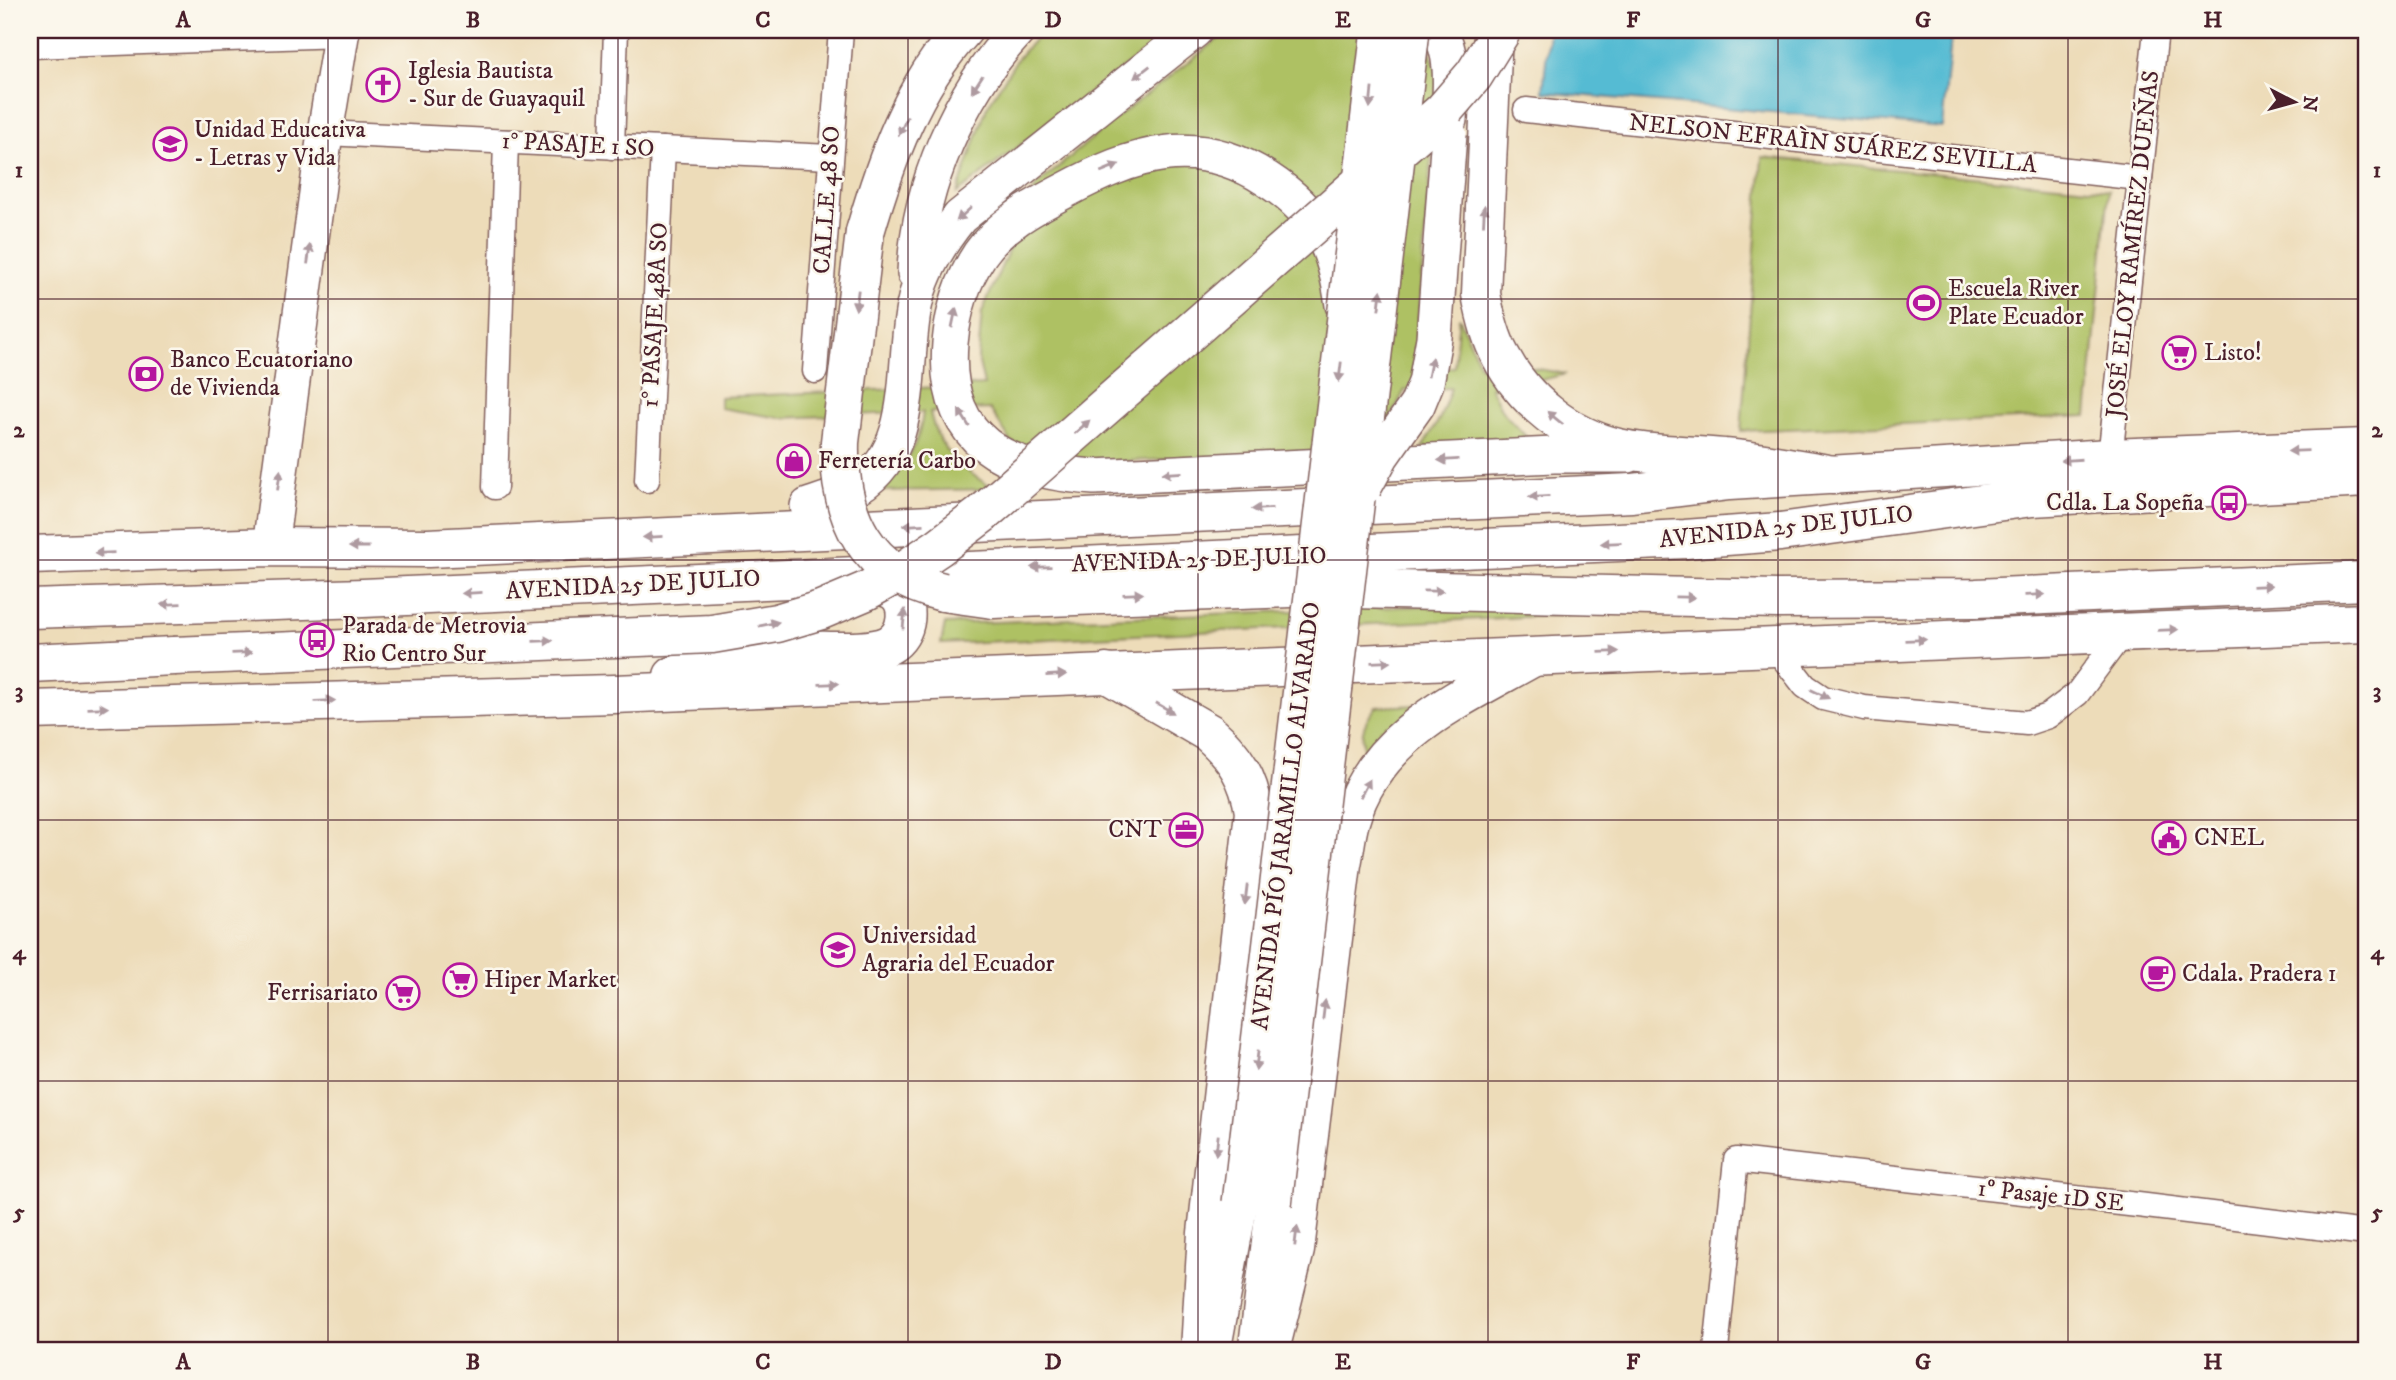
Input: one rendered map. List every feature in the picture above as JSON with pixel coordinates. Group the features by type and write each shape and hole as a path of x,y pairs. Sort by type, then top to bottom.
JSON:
{"main road":[{"path":"721,534 839,496 875,473 888,455 901,418 914,305 915,261 935,172 946,142 970,96 1018,30"},
{"path":"914,305 929,265 943,238 960,217 1195,30"},
{"name":"AVENIDA PÍO JARAMILLO ALVARADO","path":"1256,1350 1257,1204 1345,324 1379,30"},
{"name":"AVENIDA PÍO JARAMILLO ALVARADO","path":"1213,1350 1257,1204 1355,513 1412,30"},
{"path":"1355,513 1367,478 1417,405 1426,383 1434,338 1451,73 1447,44 1438,30"},
{"path":"1493,30 1481,294 1499,354 1529,394 1549,415 1570,431 1619,448 1738,459 1834,475 2032,497"},
{"path":"30,663 712,634 748,629 807,615 866,591 909,567 981,515 1443,111 1462,91 1502,30"},
{"path":"270,547 341,32"},
{"name":"AVENIDA 25 DE JULIO","path":"956,38 904,122 883,169 865,232 840,442 839,468 843,496 861,537 874,555 906,580 924,588 993,599 1289,588 1777,599 1976,598 2366,582"},
{"path":"1345,324 1340,281 1332,251 1314,220 1294,199 1248,166 1193,152 1161,153 1136,158 1104,170 1046,200 1013,220 999,233 982,252 967,277 956,304 950,350 951,386 956,406 967,425 982,442 1005,457 1060,474 1094,477 1554,455 1663,454"},
{"name":"AVENIDA 25 DE JULIO","path":"30,555 270,547 428,548 1632,493 1729,481 2110,458 2366,448"},
{"name":"AVENIDA 25 DE JULIO","path":"30,609 363,598 1685,540 1780,533 2032,497 2366,478"},
{"path":"428,548 794,578 844,586 884,586 902,599 905,608 902,631 889,645 878,648 789,651 734,659 614,694"},
{"path":"1774,646 1976,598"},
{"path":"30,710 614,694 2366,623"},
{"path":"1269,1350 1295,1250 1342,864 1350,821 1361,793 1375,769 1403,737 1435,713 1536,656"},
{"path":"1106,673 1209,733 1223,745 1235,758 1245,777 1254,813 1207,1233 1200,1350"}],"street":[{"path":"612,147 616,30"},
{"name":"CALLE 48 SO","path":"815,371 841,30"},
{"name":"JOSÉ ELOY RAMÍREZ DUEÑAS","path":"2110,458 2157,30"},
{"path":"30,46 102,37 341,32"},
{"name":"NELSON EFRAÌN SUÁREZ SEVILLA","path":"1526,110 2140,178"},
{"name":"1° PASAJE 1 SO","path":"326,133 830,157"},
{"path":"495,487 506,142"},
{"name":"1° PASAJE 48A SO","path":"647,480 663,149"},
{"path":"1774,646 1805,686 1823,698 1864,708 2027,723 2048,716 2077,694 2123,632"},
{"name":"1º Pasaje 1D SE","path":"1716,1350 1736,1160 2366,1233"}],"green space":[{"path":"1043,30 1173,30 957,193 987,107 1017,59"},
{"path":"1230,30 1405,30 1430,52 1438,74 1414,368 1454,367 1459,317 1480,366 1516,365 1566,374 1520,385 1490,387 1502,411 1530,441 1422,448 1440,418 1451,388 1405,390 1388,422 1316,453 1081,463 1011,442 990,409 930,412 939,438 953,458 994,489 882,491 910,455 923,412 780,418 720,408 720,397 984,385 978,358 982,312 1036,186 1116,118"},
{"name":"Escuela River Plate Ecuador","path":"1762,157 2109,190 2087,416 1741,431"},
{"path":"1424,606 1610,613 941,644 945,624"},
{"path":"1419,705 1367,760 1363,732 1376,707"}],"water":[{"path":"1549,30 1952,30 1942,127 1543,92"}],"place":[{"name":"Iglesia Bautista - Sur de Guayaquil","path":"383,85"},
{"name":"Unidad Educativa - Letras y Vida","path":"170,144"},
{"name":"Escuela River Plate Ecuador","path":"1924,303"},
{"name":"Listo!","path":"2179,353"},
{"name":"Banco Ecuatoriano de Vivienda","path":"146,374"},
{"name":"Ferretería Carbo","path":"794,461"},
{"name":"Cdla. La Sopeña","path":"2229,503"},
{"name":"Parada de Metrovia Rio Centro Sur","path":"317,640"},
{"name":"CNT","path":"1186,830"},
{"name":"CNEL","path":"2169,838"},
{"name":"Universidad Agraria del Ecuador","path":"838,950"},
{"name":"Cdala. Pradera 1","path":"2158,974"},
{"name":"Hiper Market","path":"460,980"},
{"name":"Ferrisariato","path":"403,993"}]}
